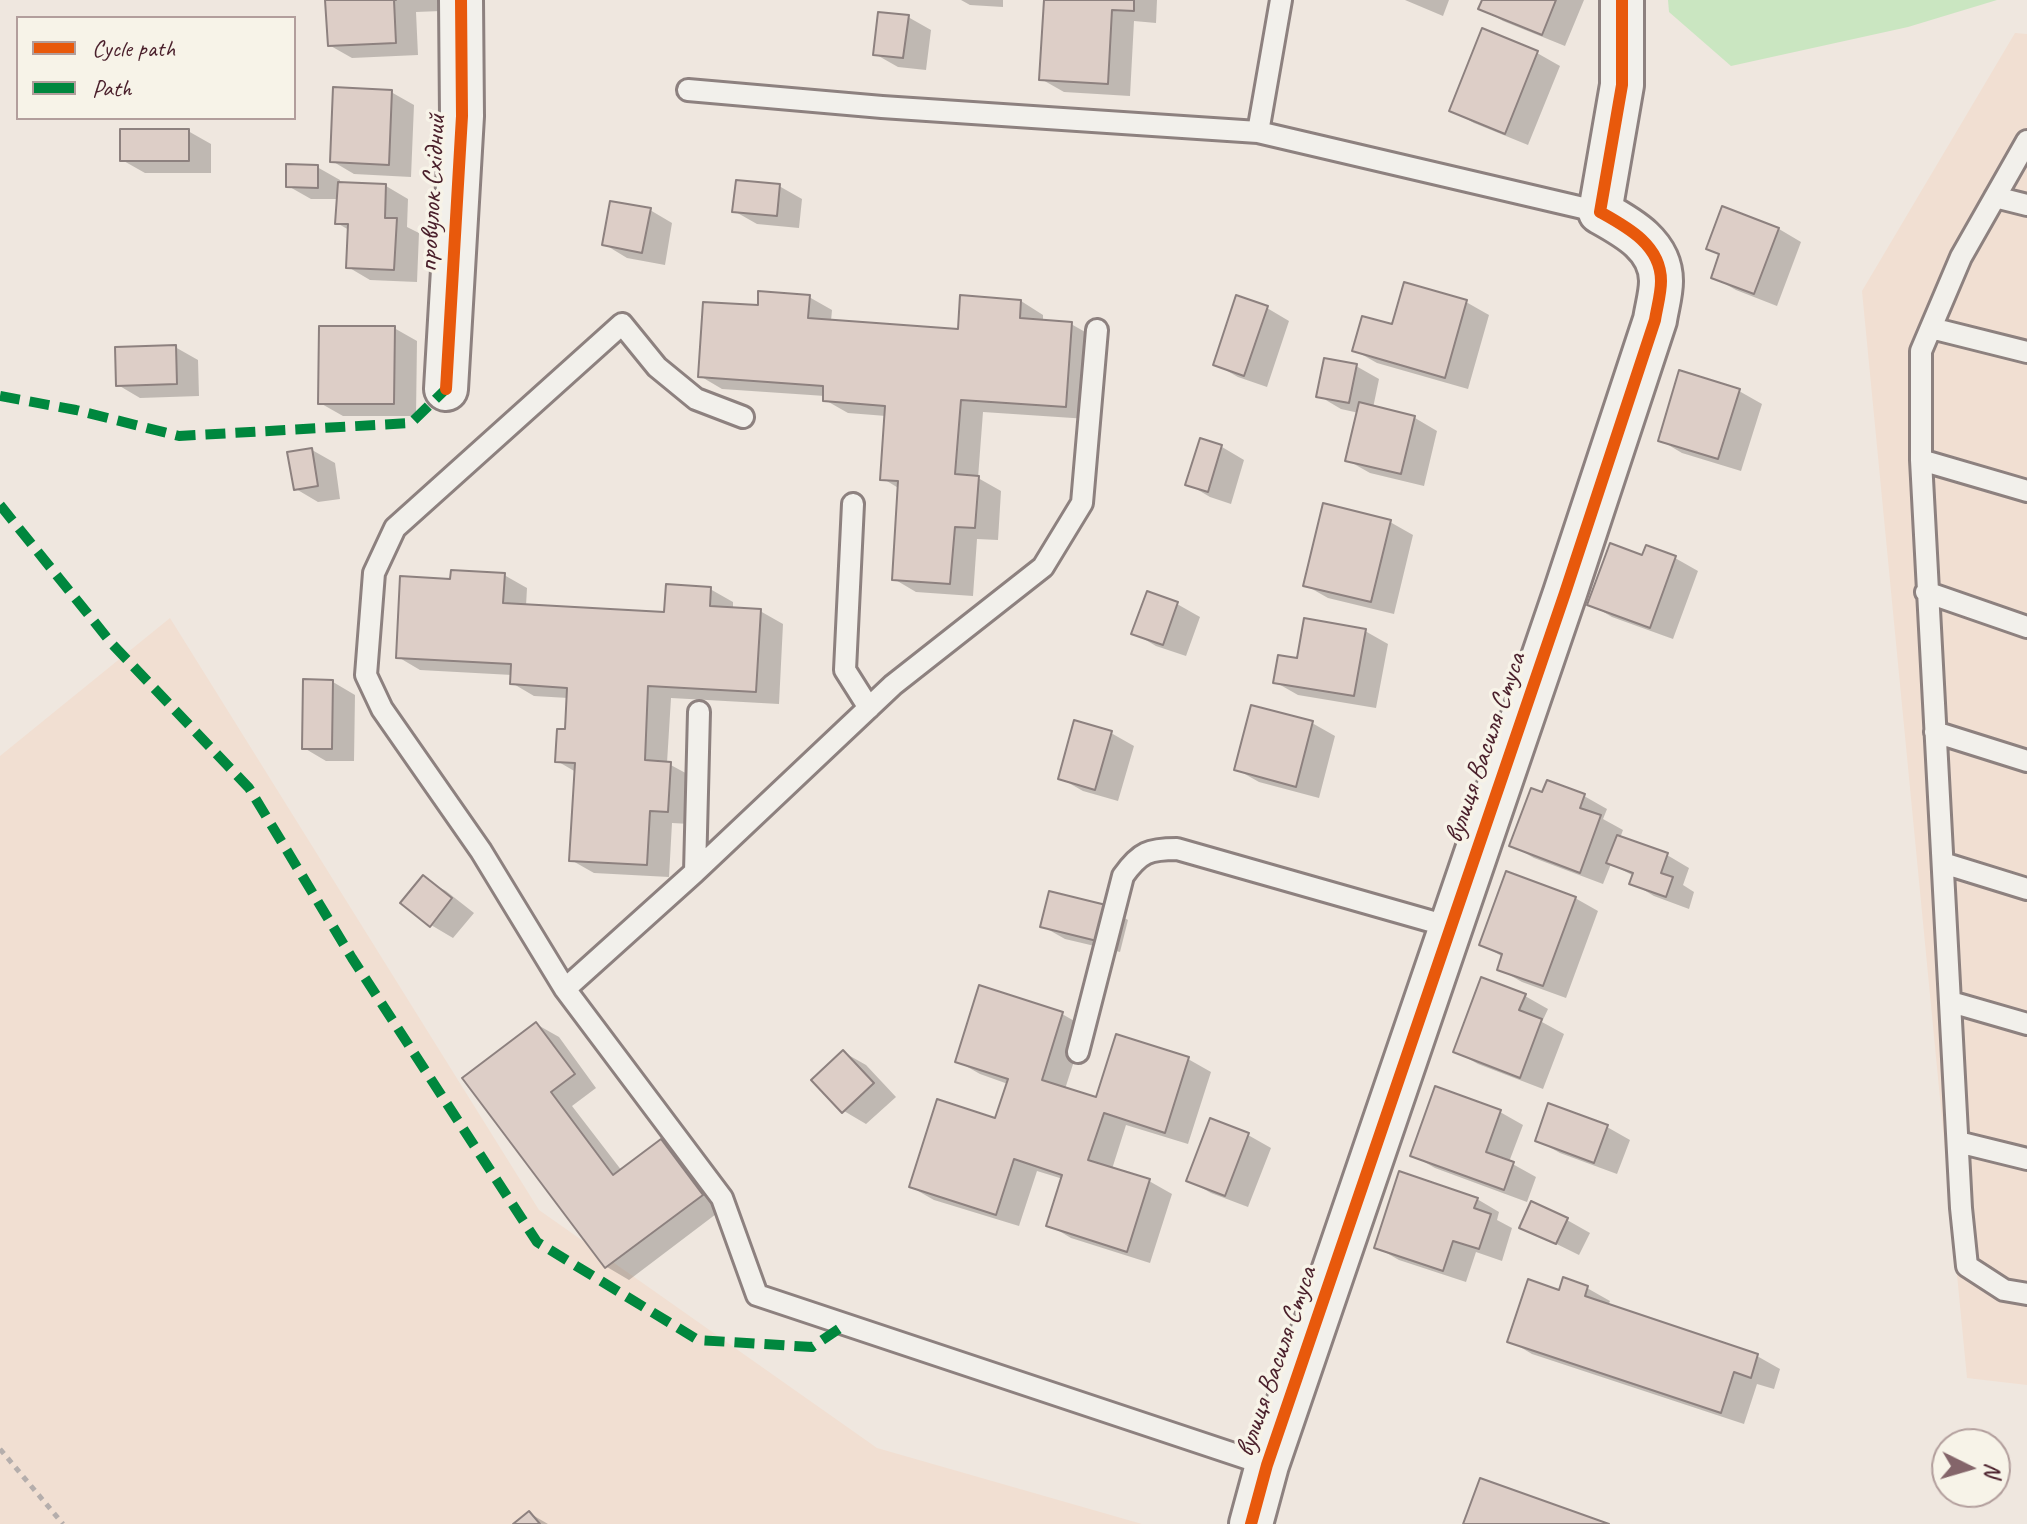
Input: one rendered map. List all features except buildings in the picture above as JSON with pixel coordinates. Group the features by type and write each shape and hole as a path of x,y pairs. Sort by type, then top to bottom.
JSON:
{"street":[{"name":"провулок Східний","path":"446,389 462,116 461,0"},
{"path":"1600,212 1622,85 1622,0"},
{"name":"вулиця Василя Стуса","path":"1251,1524 1267,1465 1655,320 1661,279 1654,254 1636,232 1600,212"}],"lane":[{"path":"1258,132 1281,0"},
{"path":"688,90 882,107 1258,132 1600,212"},
{"path":"2027,141 1961,257 1921,351 1926,592 1967,1266 2004,1290 2027,1294"},
{"path":"1995,197 2027,205"},
{"path":"743,417 696,399 657,367 622,324 395,528 374,573 366,675 377,698 481,851 565,989 722,1198 757,1295 1267,1465"},
{"path":"1931,328 2027,352"},
{"path":"565,989 695,872 893,685 1043,567 1082,503 1097,330"},
{"path":"1921,460 2027,491"},
{"path":"853,504 845,670 869,708"},
{"path":"1926,592 2027,627"},
{"path":"695,872 699,712"},
{"path":"1935,732 2027,761"},
{"path":"1078,1052 1123,876 1134,860 1153,849 1177,849 1451,927"},
{"path":"1943,863 2027,889"},
{"path":"1951,1002 2027,1024"},
{"path":"1958,1142 2027,1159"}],"path":[{"path":"0,1449 63,1524"}],"shaded area":[{"path":"2015,33 2027,34 2027,1385 1967,1378 1862,291"},
{"path":"170,618 539,1210 877,1448 1142,1524 0,1524 0,756"}],"green space":[{"path":"1668,0 1997,0 1908,27 1731,66 1669,12"}],"marked path":[{"path":"0,396 76,410 179,436 411,423 446,389"},
{"path":"0,505 113,645 249,788 352,958 537,1242 698,1340 812,1347 846,1324"}],"cycle path":[{"path":"446,389 462,116 461,0"},
{"path":"1251,1524 1267,1465 1655,320 1661,281 1655,257 1641,239 1600,212 1622,85 1622,0"}]}
